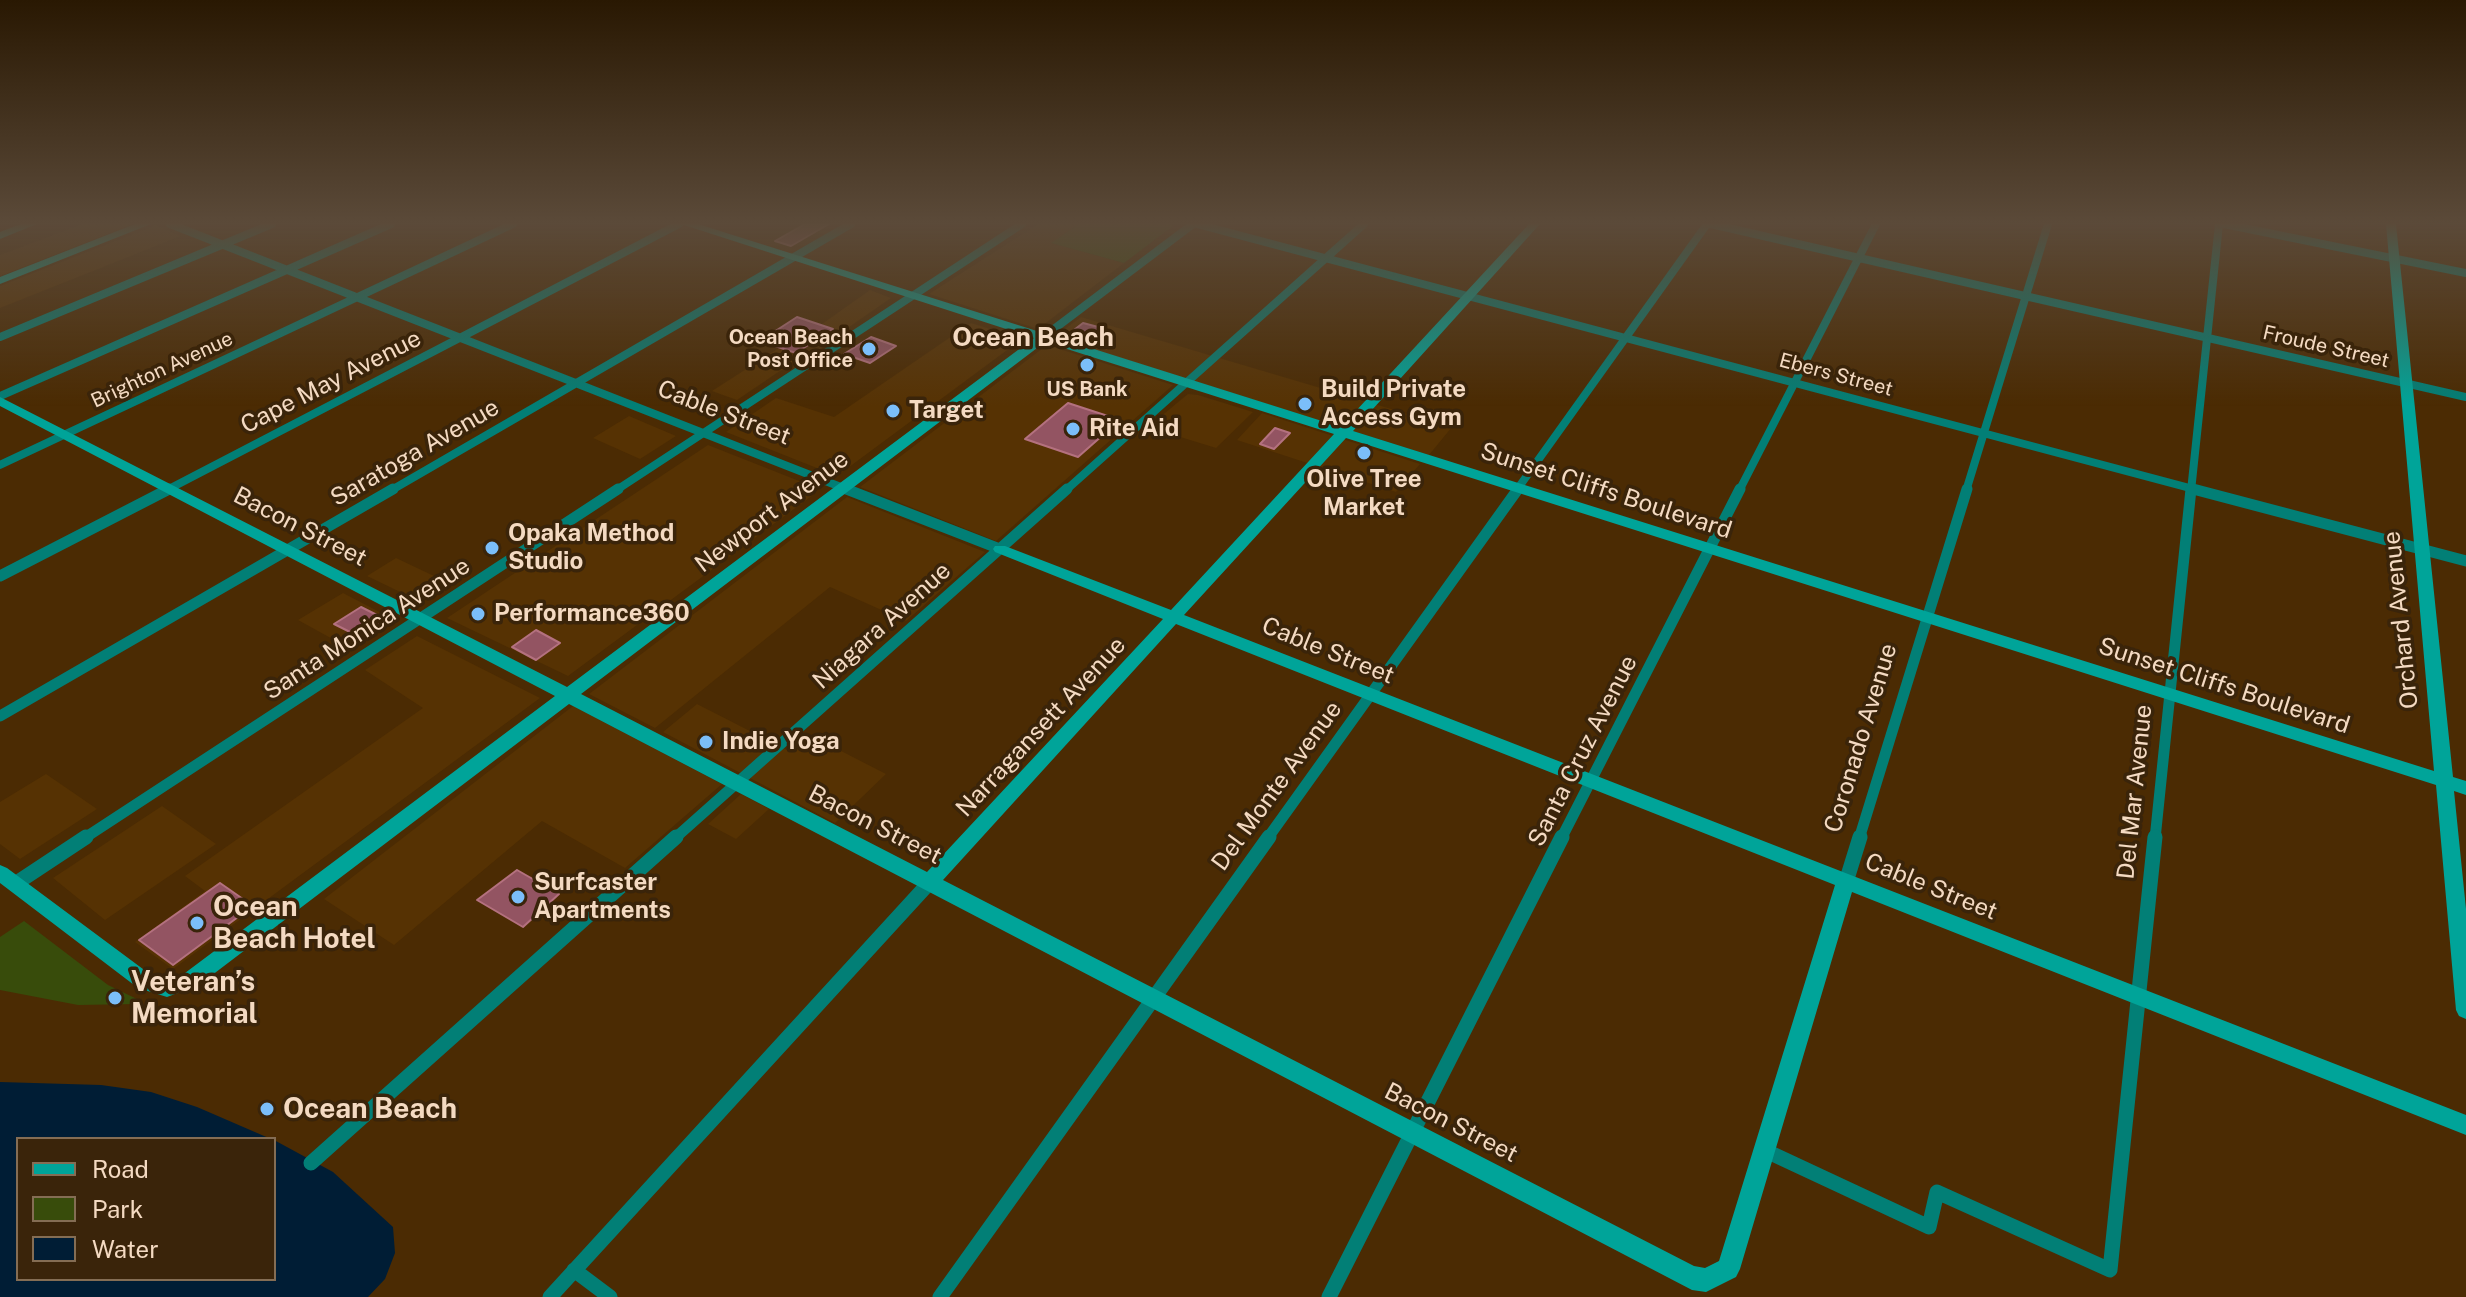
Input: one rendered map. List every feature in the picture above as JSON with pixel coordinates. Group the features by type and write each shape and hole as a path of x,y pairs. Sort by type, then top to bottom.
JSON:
{"street":[{"path":"0,337 127,285"},
{"path":"0,398 254,285"},
{"name":"Cable Street","path":"323,285 2466,1125"},
{"name":"Brighton Avenue","path":"0,465 385,285"},
{"name":"Cape May Avenue","path":"0,576 563,285"},
{"name":"Saratoga Avenue","path":"0,716 747,285"},
{"name":"Sunset Cliffs Boulevard","path":"876,285 2466,788"},
{"name":"Santa Monica Avenue","path":"8,878 420,618 930,285"},
{"name":"Newport Avenue","path":"8,878 154,987 180,985 228,954 1114,285"},
{"name":"Niagara Avenue","path":"311,1163 1297,285"},
{"name":"Ebers Street","path":"1424,285 2466,561"},
{"name":"Narragansett Avenue","path":"550,1297 1479,285"},
{"name":"Del Monte Avenue","path":"940,1297 1664,285"},
{"name":"Santa Cruz Avenue","path":"1329,1297 1844,285"},
{"name":"Froude Street","path":"1971,285 2466,397"},
{"name":"Coronado Avenue","path":"1728,1269 2029,285"},
{"name":"Del Mar Avenue","path":"1764,1150 1929,1227 1937,1192 2110,1270 2189,487 2213,285"},
{"name":"Orchard Avenue","path":"2396,285 2466,1010"},
{"name":"Bacon Street","path":"0,398 65,435 1692,1278 1706,1280 1728,1269"},
{"path":"574,1270 610,1297"}],"shaded area":[{"path":"4,285 59,285 0,308 0,286"},
{"path":"944,285 1096,285 1038,329 929,294"},
{"path":"870,290 891,298 842,332 822,324"},
{"path":"1081,317 1452,427 1429,455 1054,337"},
{"path":"971,323 1022,339 837,476 726,432 776,398 834,417"},
{"path":"1047,345 1173,385 996,541 860,487"},
{"path":"779,348 802,356 737,400 712,391"},
{"path":"1188,394 1253,412 1216,448 1148,427"},
{"path":"1262,413 1420,464 1396,492 1237,440"},
{"path":"629,416 676,436 640,459 593,438"},
{"path":"708,445 817,488 817,492 568,676 447,618"},
{"path":"847,497 985,552 906,621 830,587 655,728 589,694"},
{"path":"396,558 451,584 421,602 367,576"},
{"path":"343,593 393,619 347,647 298,620"},
{"path":"417,636 540,698 173,969 135,942 205,891 185,876 423,708 365,670"},
{"path":"697,704 789,751 808,734 886,774 835,823 663,732"},
{"path":"573,706 722,784 625,868 542,821 394,945 324,899"},
{"path":"46,774 97,809 20,859 0,844 0,802"},
{"path":"741,794 769,809 736,839 708,824"},
{"path":"162,806 216,844 105,920 53,878"}],"green space":[{"path":"24,921 108,985 139,1000 137,1004 78,1005 0,990 0,937"}],"water":[{"path":"0,1082 101,1085 151,1092 197,1107 266,1137 16,1137 16,1281 276,1281 276,1141 333,1172 393,1227 395,1253 385,1279 368,1297 0,1297"}],"building":[{"path":"797,317 833,329 796,353 760,341"},
{"path":"1083,323 1102,328 1084,343 1065,337"},
{"path":"871,337 896,346 870,363 844,354"},
{"name":"Rite Aid","path":"1068,403 1120,420 1078,457 1025,439"},
{"path":"1275,428 1290,433 1274,449 1260,444"},
{"path":"361,607 389,621 362,638 334,624"},
{"path":"536,630 560,643 536,660 512,647"},
{"name":"Surfcaster Apartments","path":"517,870 559,894 523,927 477,900"},
{"name":"Ocean Beach Hotel","path":"220,883 253,906 173,965 139,940"}],"place":[{"name":"Ocean Beach Post Office","path":"869,349"},
{"name":"US Bank","path":"1087,365"},
{"name":"Build Private Access Gym","path":"1305,404"},
{"name":"Target","path":"893,411"},
{"name":"Rite Aid","path":"1073,429"},
{"name":"Olive Tree Market","path":"1364,453"},
{"name":"Opaka Method Studio","path":"492,548"},
{"name":"Performance360","path":"478,614"},
{"name":"Indie Yoga","path":"706,742"},
{"name":"Surfcaster Apartments","path":"518,897"},
{"name":"Ocean Beach Hotel","path":"197,923"},
{"name":"Veteran’s Memorial","path":"115,998"},
{"name":"Ocean Beach","path":"267,1109"}],"district":[{"name":"Ocean Beach","path":"1033,338"}]}
